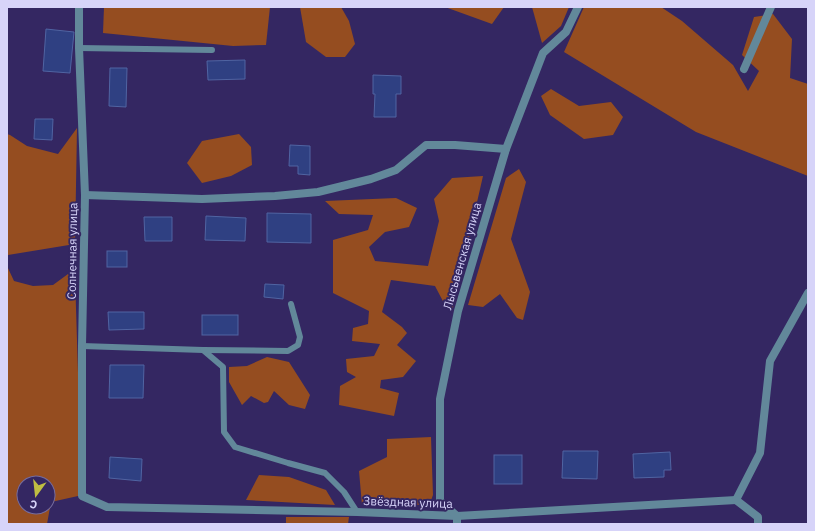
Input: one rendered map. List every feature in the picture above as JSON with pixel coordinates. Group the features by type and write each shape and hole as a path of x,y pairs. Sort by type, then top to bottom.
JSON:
{"street":[{"name":"Солнечная улица","path":"79,7 79,48 85,195 82,346 82,496"},
{"name":"Лысьвенская улица","path":"457,520 440,501 440,399 458,311 506,149 543,53 566,32 578,7"},
{"path":"744,69 771,7"},
{"path":"85,195 202,199 275,196 318,192 371,180 396,170 426,145 455,145 506,149"},
{"path":"758,524 758,517 736,500 760,453 770,361 808,293"},
{"name":"Звёздная улица","path":"82,496 108,507 357,512 457,520 736,500"}],"lane":[{"path":"79,48 212,50"},
{"path":"82,346 288,351 298,346 300,337 291,304"},
{"path":"204,350 223,367 224,432 235,447 288,464 325,473 344,492 357,512"}],"shaded area":[{"path":"104,7 270,7 266,45 233,46 103,33"},
{"path":"300,7 341,7 349,21 355,44 345,57 326,57 306,42"},
{"path":"445,7 504,7 492,24"},
{"path":"532,7 569,7 561,26 542,43"},
{"path":"584,7 661,7 682,21 733,65 748,91 759,71 742,55 754,17 773,14 792,39 790,78 808,84 808,176 696,132 564,52"},
{"path":"551,89 579,106 611,102 623,117 613,135 584,139 550,115 541,96"},
{"path":"77,128 75,244 8,255 7,262 7,134 27,146 58,154"},
{"path":"239,134 251,147 252,165 231,176 202,183 187,163 202,141"},
{"path":"519,169 526,182 511,239 530,292 523,320 517,318 500,294 483,307 468,305 506,178"},
{"path":"483,176 452,312 446,307 435,286 391,280 382,312 402,327 407,333 397,345 416,361 403,377 381,380 380,388 399,393 394,416 339,405 340,386 356,377 347,372 346,359 374,356 380,344 352,341 353,328 368,324 369,311 333,293 333,240 368,230 373,215 339,214 325,201 396,198 417,208 409,227 385,232 369,247 375,261 428,266 439,221 434,199 452,178"},
{"path":"7,266 14,281 33,286 53,285 68,274 75,276 79,405 78,496 56,501 56,475 16,475 16,515 49,515 47,524 7,524"},
{"path":"267,357 289,362 310,395 305,409 289,405 274,391 268,402 264,403 251,396 242,405 229,382 229,367 247,366"},
{"path":"431,437 433,495 430,503 412,506 362,505 359,471 387,457 387,439"},
{"path":"259,475 289,477 326,490 335,505 246,500"},
{"path":"286,517 349,517 348,524 286,524"}],"building":[{"path":"46,29 74,32 70,73 43,71"},
{"path":"245,60 245,79 208,80 207,61"},
{"path":"110,68 127,68 126,107 109,106"},
{"path":"373,75 401,76 401,94 396,94 396,117 374,117 375,94 373,94"},
{"path":"35,119 53,119 52,140 34,139"},
{"path":"290,145 310,146 310,175 298,174 298,166 289,166"},
{"path":"267,213 311,214 311,243 267,242"},
{"path":"206,216 246,218 245,241 205,240"},
{"path":"144,217 172,217 172,241 145,241"},
{"path":"107,251 127,251 127,267 107,267"},
{"path":"265,284 284,285 283,299 264,297"},
{"path":"108,312 144,312 144,329 109,330"},
{"path":"202,315 238,315 238,335 202,335"},
{"path":"110,365 144,365 143,398 109,398"},
{"path":"563,451 598,451 597,479 562,478"},
{"path":"670,452 671,470 664,470 664,477 634,478 633,454"},
{"path":"494,455 522,455 522,484 494,484"},
{"path":"110,457 142,459 141,481 109,478"}]}
